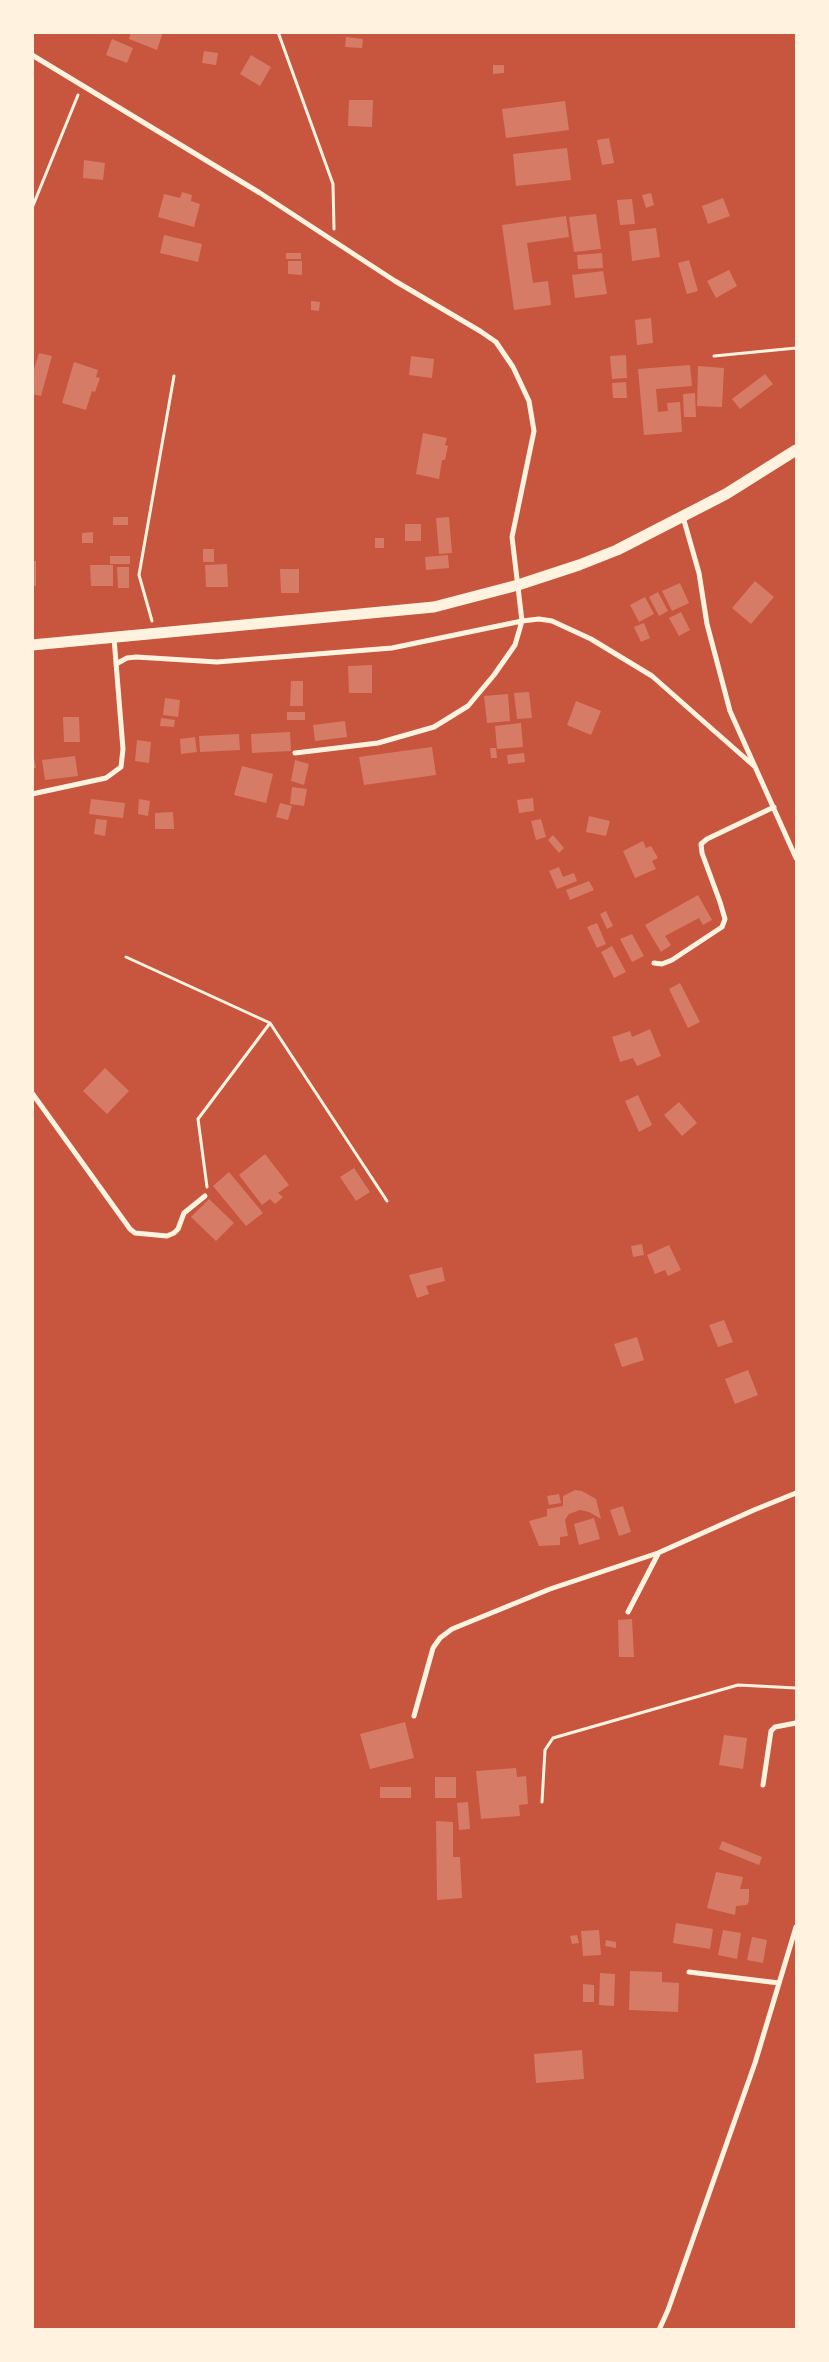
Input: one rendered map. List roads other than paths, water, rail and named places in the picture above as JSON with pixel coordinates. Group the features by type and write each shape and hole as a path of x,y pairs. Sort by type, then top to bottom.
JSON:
{"main road":[{"path":"32,644 114,638 434,606 518,585 617,550 726,494 796,450"}],"street":[{"path":"32,55 260,193 496,342 513,367 529,401 534,431 512,537 522,621 515,645 494,675 468,706 434,727 378,743 295,753"},
{"path":"682,517 699,573 708,624 730,711 796,858"},
{"path":"116,664 127,658 136,657 217,662 392,648 522,621 552,620 591,639 652,676 754,766"},
{"path":"32,794 106,778 121,767 123,749 114,638"},
{"path":"654,963 662,964 672,960 722,927 725,919 702,853 701,844 707,839 774,807"},
{"path":"32,1093 130,1229 135,1233 167,1236 174,1233 178,1229 184,1214 205,1196"},
{"path":"414,1716 433,1648 440,1638 452,1629 550,1589 658,1554 796,1493"},
{"path":"628,1612 658,1554"},
{"path":"763,1785 771,1731 774,1727 796,1723"},
{"path":"659,2330 671,2302 755,2063 796,1927"},
{"path":"689,1972 779,1983"}]}
